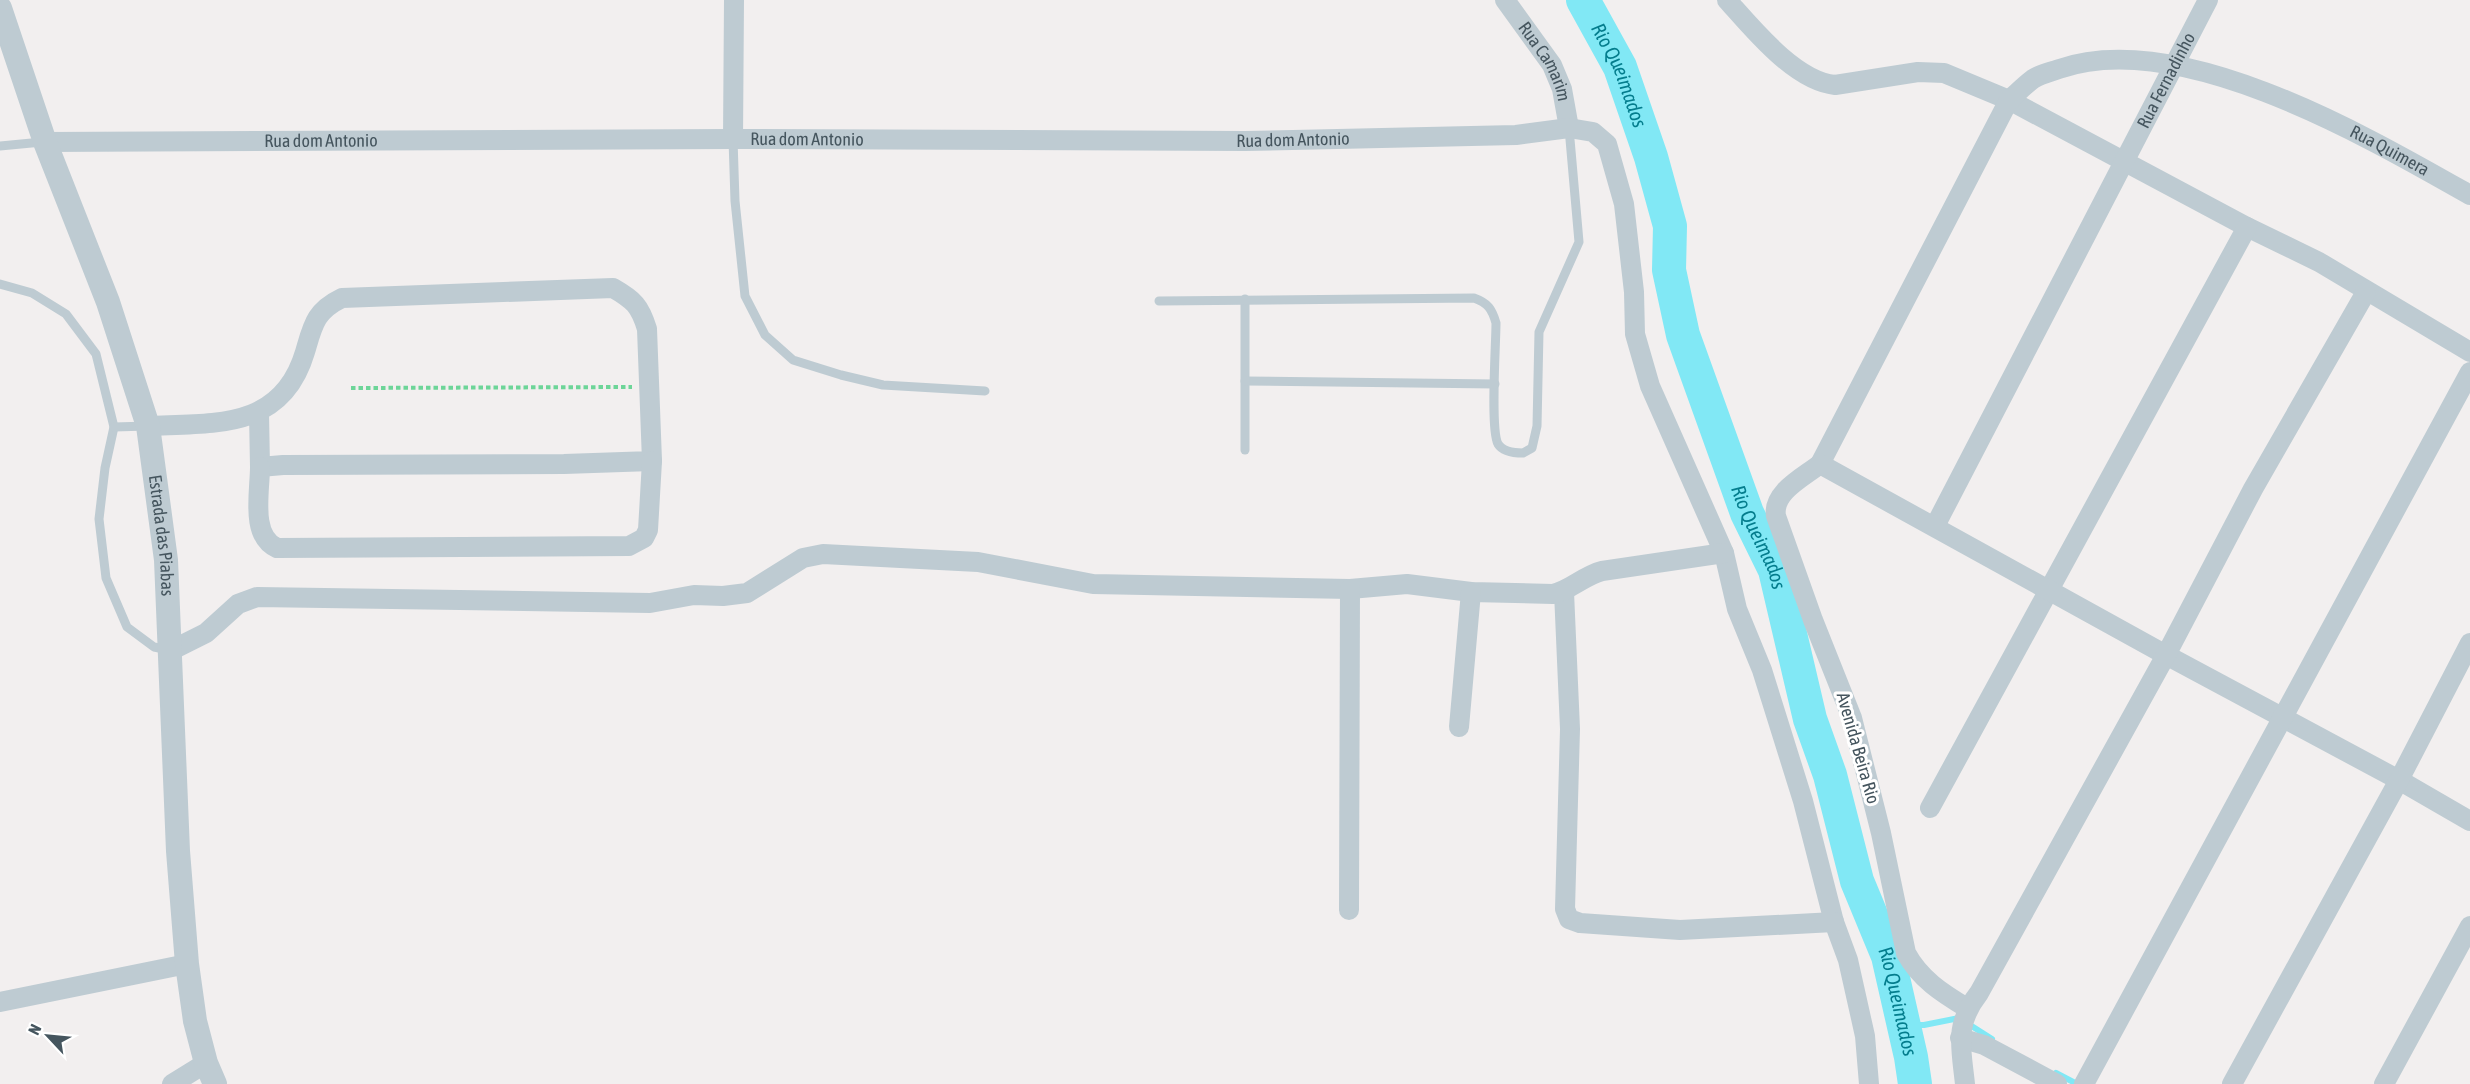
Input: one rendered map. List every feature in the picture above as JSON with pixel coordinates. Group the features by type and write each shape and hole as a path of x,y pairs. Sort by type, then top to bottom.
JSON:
{"street":[{"path":"733,139 734,0"},
{"name":"Rua Camarim","path":"1505,0 1552,65 1562,89 1569,128"},
{"path":"1727,0 1754,31 1808,76 1822,83 1835,85 1918,72 1944,73 2009,100 2247,227 2319,262 2470,352"},
{"name":"Rua Fernadinho","path":"1935,526 2208,0"},
{"name":"Estrada das Piabas","path":"0,8 45,142 108,302 148,426 166,560 178,851 188,964 195,1021 211,1073"},
{"name":"Rua Quimera","path":"2009,100 2035,78 2081,61 2128,59 2174,64 2225,79 2307,109 2387,148 2470,195"},
{"path":"2009,100 1820,464 2470,821"},
{"path":"1569,128 1593,132 1607,144 1624,204 1634,292 1635,334 1650,386 1724,553 1737,609 1762,670 1803,801 1834,922 1848,960 1863,1026 1869,1084"},
{"name":"Rua dom Antonio","path":"45,142 733,139 1257,141 1516,135 1569,128"},
{"path":"1930,808 2247,227"},
{"path":"148,426 239,420 259,413 275,401 291,384 301,364 319,312 342,297 613,288 630,298 641,312 647,329 652,461 648,530 644,538 629,546 277,548 266,541 259,524 259,413"},
{"path":"1965,1084 1963,1021 2166,655 2253,489 2366,292"},
{"path":"2084,1083 2470,372"},
{"path":"260,467 652,461"},
{"name":"Avenida Beira Rio","path":"1820,464 1782,495 1775,508 1776,516 1813,621 1852,718 1881,833 1906,953 1912,964 1963,1021"},
{"path":"170,651 206,633 238,604 257,597 650,603 694,595 723,596 747,593 803,558 822,554 978,562 1093,584 1350,588 1407,584 1471,592 1553,594 1564,592 1586,576 1602,571 1724,553"},
{"path":"1349,910 1350,588"},
{"path":"1460,727 1471,592"},
{"path":"1564,592 1570,729 1564,909 1569,919 1580,923 1680,930 1834,922"},
{"path":"2232,1084 2399,780 2470,643"},
{"path":"2384,1084 2470,926"},
{"path":"0,1002 188,964"},
{"path":"1963,1021 1984,1045 2057,1084"},
{"path":"172,1084 211,1073"}],"lane":[{"path":"1159,301 1474,298 1491,308 1496,323 1495,426 1498,443 1502,448 1523,453 1532,448 1537,426 1539,332 1579,242 1569,128"},
{"path":"733,139 735,201 745,296 765,335 793,360 841,375 883,385 985,391"},
{"path":"0,146 45,142"},
{"path":"0,284 32,293 66,314 96,354 114,427 105,468 99,519 106,578 127,627 154,647 170,651"},
{"path":"1245,299 1245,450"},
{"path":"1245,381 1496,384"},
{"path":"114,427 148,426"}],"path":[{"path":"351,388 650,387"}],"waterway":[{"name":"Rio Queimados","path":"1583,0 1620,67 1651,157 1670,226 1669,270 1683,335 1747,513 1775,570 1810,719 1830,775 1857,881 1888,956 1915,1084"},
{"path":"1904,1025 1924,1025 1959,1018 1992,1039"},
{"path":"2056,1073 2077,1084"}]}
